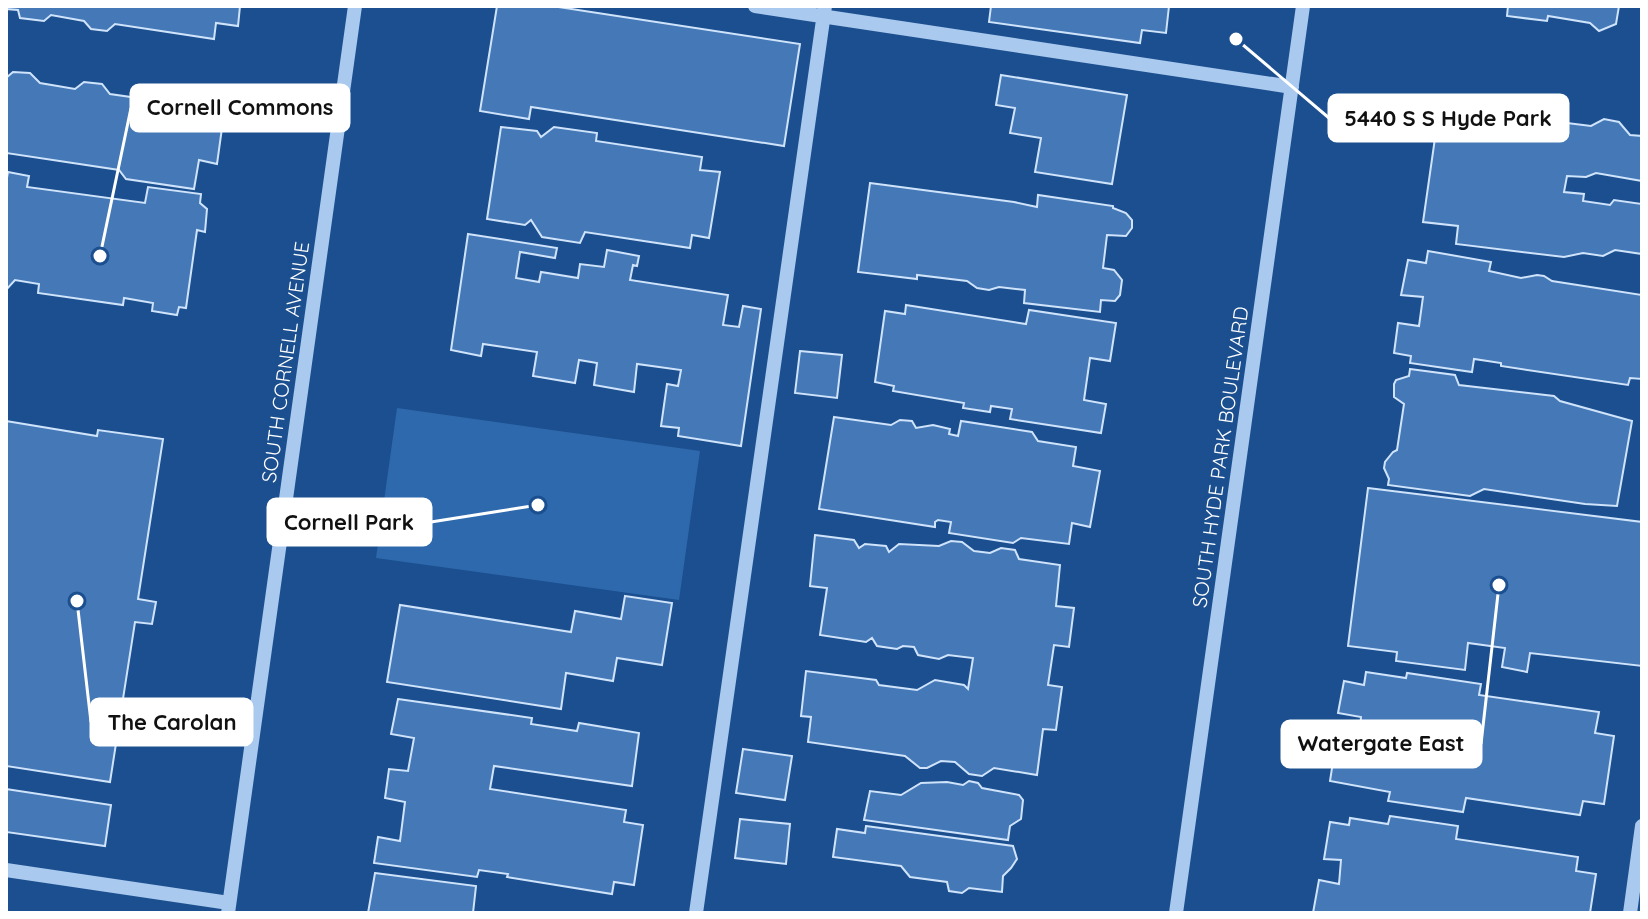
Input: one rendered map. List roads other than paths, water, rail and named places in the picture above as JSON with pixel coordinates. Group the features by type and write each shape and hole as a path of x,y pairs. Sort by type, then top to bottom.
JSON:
{"street":[{"name":"SOUTH CORNELL AVENUE","path":"229,908 355,6"},
{"path":"755,6 824,11 1292,87"},
{"name":"SOUTH HYDE PARK BOULEVARD","path":"1176,913 1303,6"},
{"path":"696,913 824,11"},
{"path":"1630,913 1642,826"},
{"path":"6,870 229,908"}],"place":[{"name":"5440 S S Hyde Park","path":"1236,39"},
{"name":"Cornell Commons","path":"100,256"},
{"name":"Cornell Park","path":"538,505"},
{"name":"Watergate East","path":"1499,585"},
{"name":"The Carolan","path":"77,601"}]}
